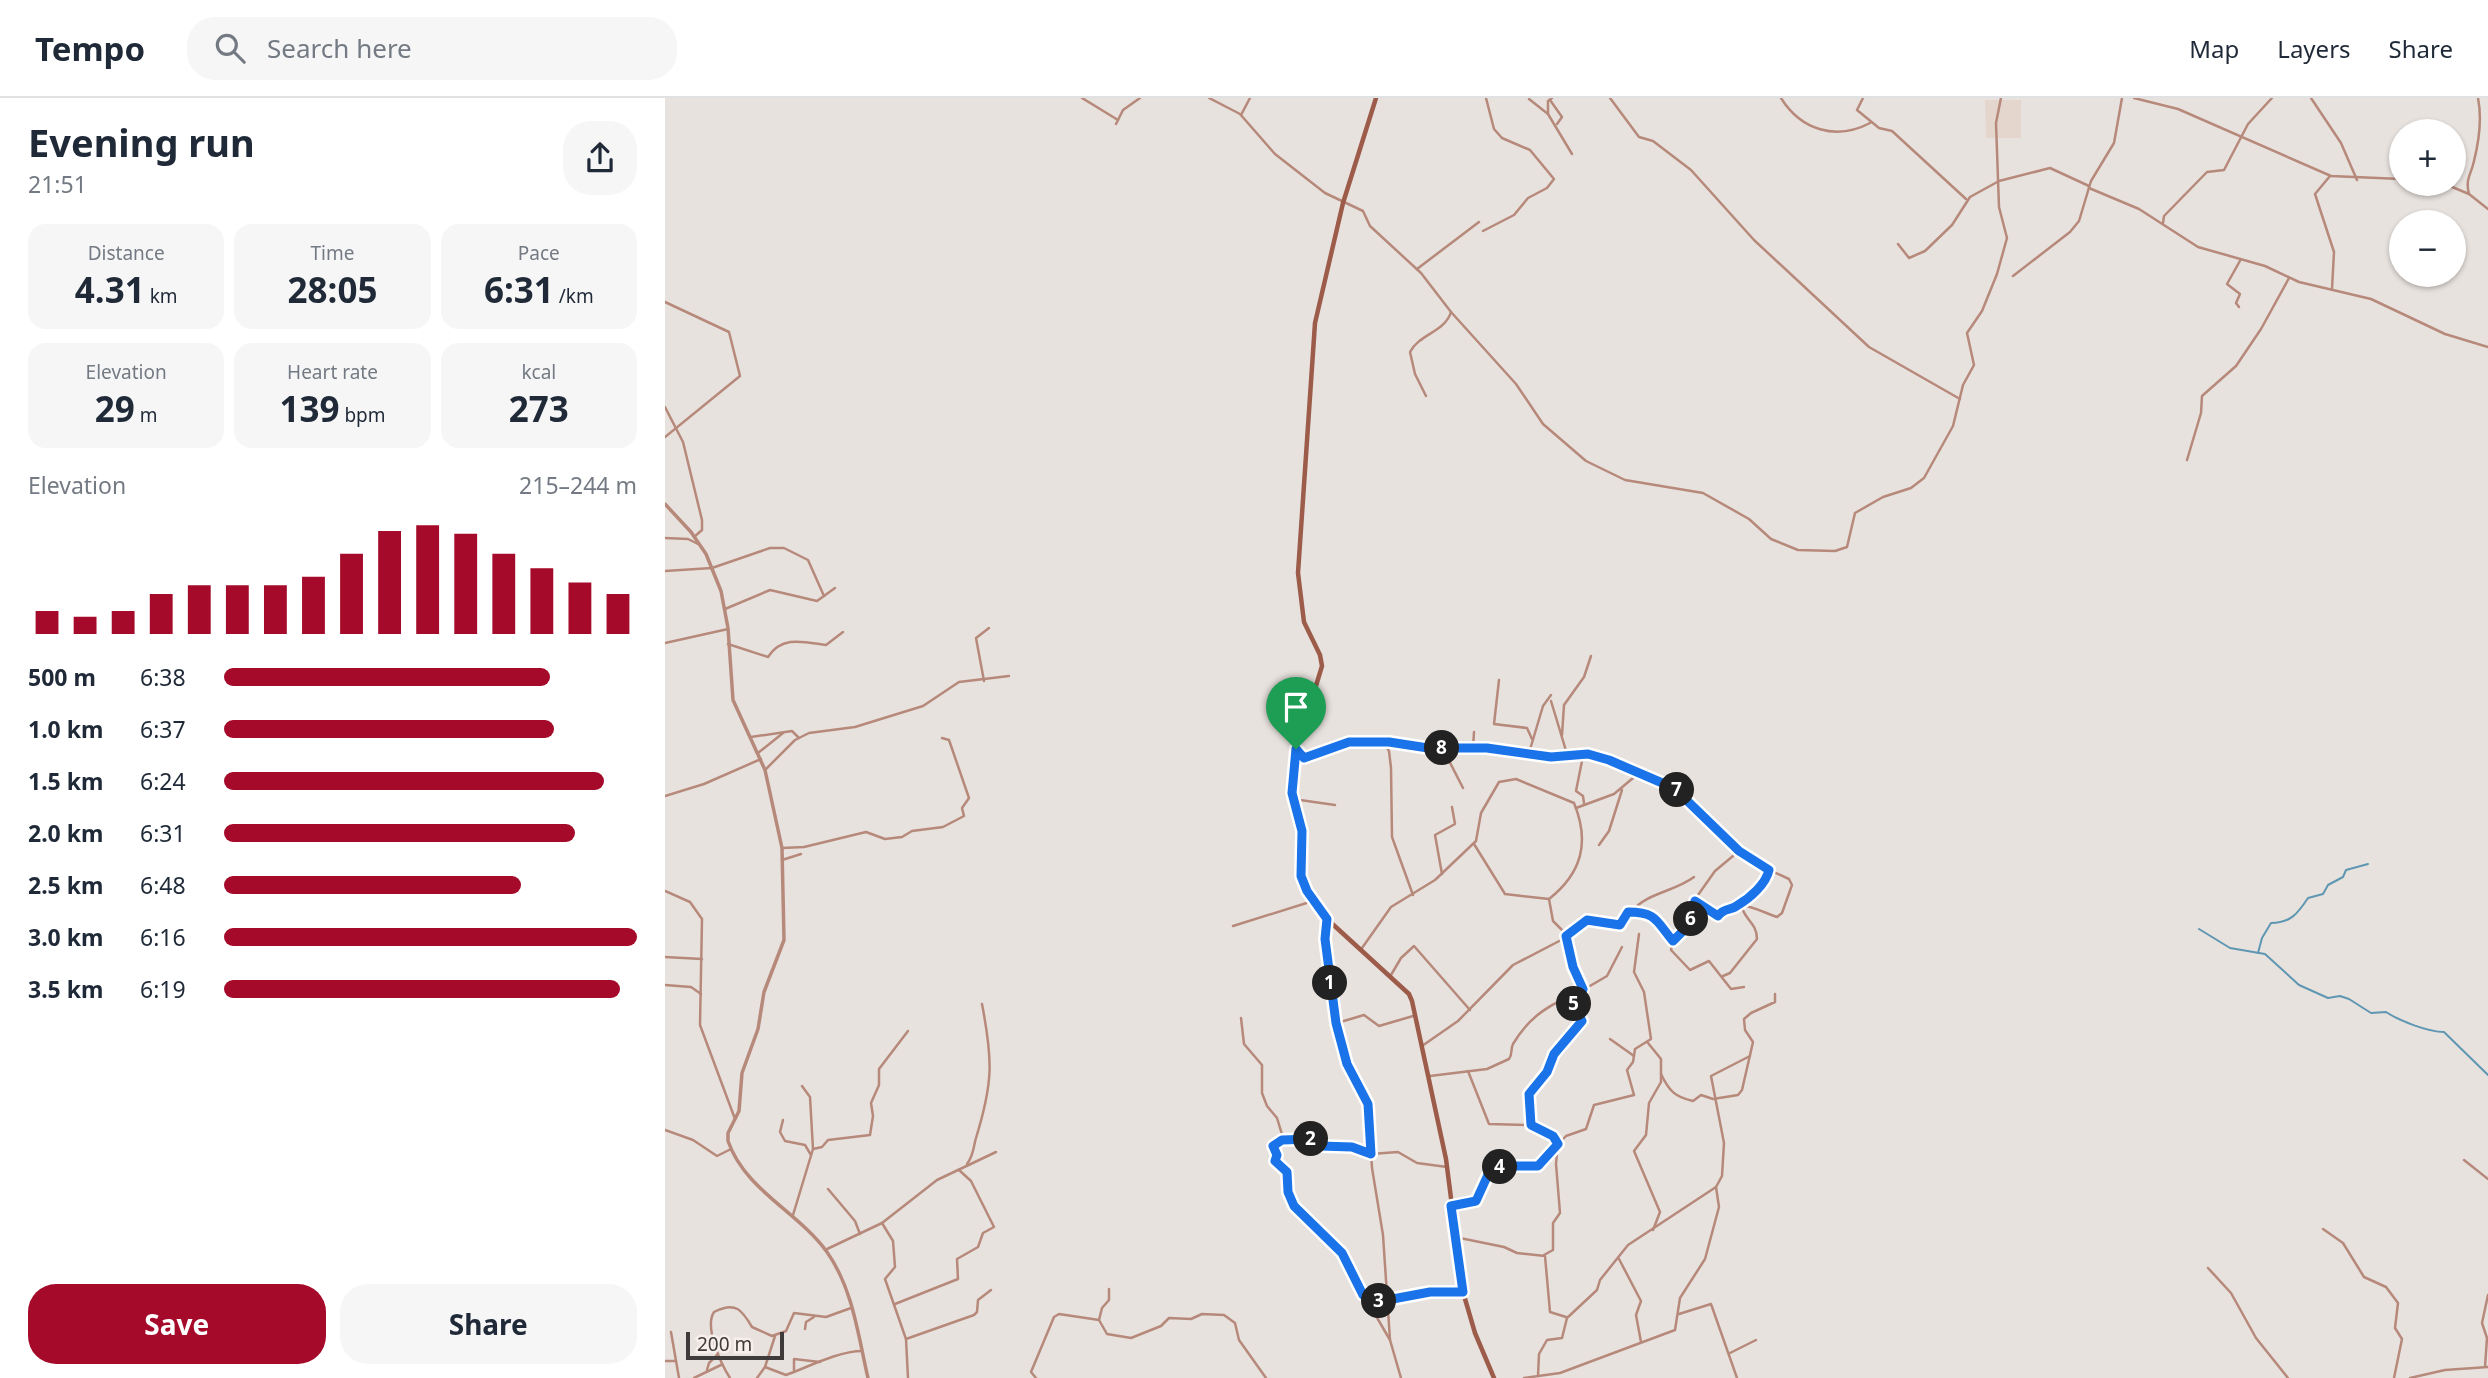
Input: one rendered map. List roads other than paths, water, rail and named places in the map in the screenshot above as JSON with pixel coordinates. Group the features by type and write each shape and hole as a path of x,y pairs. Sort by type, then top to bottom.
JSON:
{"main road":[{"path":"1376,98 1343,203 1315,323 1297,548 1303,616 1322,666 1313,704 1294,758 1293,799 1302,831 1301,876 1313,901 1327,919 1362,948 1409,994 1447,1167 1463,1292 1475,1333 1494,1378"}],"street":[{"path":"1082,98 1117,122 1123,110 1140,98"},
{"path":"1209,98 1241,115 1275,154 1343,203 1363,211 1370,226 1417,269 1451,312 1517,385 1543,424 1586,461 1625,480 1703,493 1749,519 1771,539 1800,551 1845,548 1855,513 1919,483 1953,426 1959,399 1974,365 1968,333 1979,316 1997,274 2007,238 1999,207 1996,123 2001,98"},
{"path":"1241,115 1250,98"},
{"path":"1483,231 1514,215 1528,198 1547,188 1554,179 1530,150 1502,137 1494,129 1486,98"},
{"path":"1610,98 1641,138 1653,141 1696,175 1757,242 1869,347 1959,399"},
{"path":"1781,98 1796,118 1815,129 1851,131 1870,123"},
{"path":"1863,98 1857,110 1870,123 1892,131 1967,200"},
{"path":"2013,276 2075,227 2089,187 2114,143 2122,98"},
{"path":"2134,98 2178,109 2330,176 2357,180 2389,179"},
{"path":"2163,223 2164,216 2207,172 2224,170 2252,118 2272,98"},
{"path":"2311,98 2341,144 2357,180"},
{"path":"2469,194 2466,179 2475,160 2480,125 2478,98"},
{"path":"1529,99 1557,124 1572,154"},
{"path":"1548,114 1551,99"},
{"path":"1551,99 1562,117 1557,124"},
{"path":"1898,244 1909,258 1921,255 1952,225 1967,200 1999,181 2050,168 2139,208 2198,247 2241,259 2288,278 2371,299 2455,339 2488,347"},
{"path":"2330,176 2315,194 2334,252 2332,290"},
{"path":"2466,193 2488,209"},
{"path":"1417,269 1479,222"},
{"path":"2239,307 2235,303 2240,294 2227,284 2241,259"},
{"path":"2187,460 2201,413 2202,396 2236,366 2261,329 2288,278"},
{"path":"665,302 729,332 740,374 739,380 665,437"},
{"path":"1426,396 1415,374 1410,352 1415,344 1446,322 1451,312"},
{"path":"665,407 683,442 702,520 702,530 694,537"},
{"path":"665,504 701,546 712,568 725,609 733,700 765,770 782,848 784,940 764,992 758,1028 742,1073 735,1119 728,1133 731,1149 760,1190 793,1215 825,1250 852,1307 868,1378"},
{"path":"665,538 688,538 701,546"},
{"path":"665,571 712,568 759,550 783,548 808,560 824,596"},
{"path":"725,609 770,590 812,602 835,588"},
{"path":"984,681 976,638 989,628"},
{"path":"665,643 728,629"},
{"path":"728,643 768,657 775,647 787,642 826,645 843,632"},
{"path":"1562,735 1564,705 1584,677 1591,656"},
{"path":"765,770 799,738 816,731 840,730 923,706 953,684 1009,676"},
{"path":"1499,680 1495,726 1527,728 1532,739"},
{"path":"1529,753 1543,704 1551,697 1567,754"},
{"path":"758,753 785,731"},
{"path":"751,737 794,731 799,738"},
{"path":"1473,748 1474,732"},
{"path":"782,848 804,847 866,832 885,839 902,837 912,831 923,832 943,827 964,816 962,808 969,798 967,785 949,739 942,738"},
{"path":"1294,758 1304,758 1349,742 1473,748 1551,757 1567,754 1609,760 1669,785 1686,796 1702,817 1739,851 1792,883 1782,913 1774,916 1748,904 1722,910 1717,916 1695,901"},
{"path":"1384,743 1389,751 1391,768 1392,837 1413,895"},
{"path":"1440,748 1447,753 1463,788"},
{"path":"1296,749 1304,758"},
{"path":"1579,755 1582,764 1576,792 1583,796 1584,804"},
{"path":"665,796 725,776 761,759"},
{"path":"1576,808 1614,794 1640,773"},
{"path":"1362,948 1391,907 1442,874 1474,844 1481,813 1491,791 1501,781 1513,779 1526,782 1569,799 1576,808 1583,830 1579,864 1564,888 1549,899 1505,894 1474,844"},
{"path":"1599,845 1609,831 1623,787"},
{"path":"1293,799 1335,805"},
{"path":"1442,874 1435,836 1455,824 1452,807"},
{"path":"1739,851 1715,871 1695,901 1689,925 1673,941 1672,953 1690,970 1708,961 1733,990 1744,987"},
{"path":"782,860 801,854"},
{"path":"1741,904 1764,882 1769,870"},
{"path":"1421,1046 1470,1010 1513,965 1566,937 1587,920 1620,925 1626,914 1641,901 1671,891 1694,877"},
{"path":"665,891 690,902 703,921 701,1032 735,1119"},
{"path":"1549,899 1553,921 1566,937 1583,989"},
{"path":"1233,926 1313,901"},
{"path":"1723,976 1730,972 1757,937 1756,926 1743,912 1741,904"},
{"path":"1631,912 1654,916 1673,941"},
{"path":"1327,919 1325,939 1336,1023 1347,1064 1368,1104 1371,1154 1384,1235 1390,1340 1401,1378"},
{"path":"1451,1206 1476,1201 1492,1166 1538,1166 1569,1134 1586,1129 1594,1105 1634,1095 1627,1073 1635,1049 1651,1039 1645,1016 1644,992 1634,972 1639,934"},
{"path":"1390,976 1401,958 1414,946 1470,1010"},
{"path":"1429,1077 1487,1069 1509,1059 1512,1046 1530,1019 1607,976 1622,947"},
{"path":"665,957 702,959"},
{"path":"665,985 691,987 701,994"},
{"path":"1661,1074 1670,1092 1693,1101 1703,1094 1713,1099 1739,1094 1753,1039 1746,1032 1744,1019 1775,1002 1775,994"},
{"path":"1531,1125 1529,1094 1547,1072 1554,1054 1582,1021 1569,996"},
{"path":"965,1166 973,1154 992,1072 982,1004"},
{"path":"1336,1023 1364,1015 1379,1026 1415,1015"},
{"path":"1241,1018 1244,1044 1262,1065 1262,1093 1267,1106 1277,1118 1282,1140"},
{"path":"813,1149 822,1147 828,1140 870,1135 873,1116 870,1106 879,1085 879,1069 908,1031"},
{"path":"1610,1039 1634,1056"},
{"path":"1648,1043 1661,1059 1661,1083 1649,1103 1646,1136 1634,1150 1660,1212 1653,1230"},
{"path":"1538,1376 1539,1354 1548,1340 1562,1338 1567,1318 1592,1297 1600,1280 1630,1243 1716,1187 1721,1176 1724,1143 1721,1121 1713,1099 1711,1075 1750,1056"},
{"path":"1455,1237 1504,1247 1517,1254 1544,1255 1553,1250 1553,1223 1560,1213 1558,1144 1553,1136 1531,1125 1489,1124 1468,1071"},
{"path":"793,1215 808,1174 813,1149 810,1097 802,1086"},
{"path":"783,1120 780,1132 785,1141 805,1144"},
{"path":"665,1130 693,1140 717,1156 731,1149"},
{"path":"805,1144 810,1133"},
{"path":"1390,1340 1354,1282 1342,1253 1294,1206 1288,1192 1287,1172 1275,1161 1277,1155 1273,1146 1282,1140 1313,1139 1320,1146 1352,1147 1371,1154 1398,1152 1417,1163 1447,1167"},
{"path":"805,1144 811,1155"},
{"path":"825,1250 882,1223 937,1180 996,1152"},
{"path":"2464,1160 2488,1179"},
{"path":"895,1304 958,1279 957,1259 978,1247 983,1233 994,1227 971,1181 959,1170"},
{"path":"1524,1378 1560,1373 1672,1333 1679,1314 1681,1296 1704,1261 1716,1225 1720,1203 1716,1187"},
{"path":"828,1189 855,1221 860,1234"},
{"path":"882,1223 893,1246 895,1268 885,1279 906,1339 908,1378"},
{"path":"2323,1229 2343,1243 2364,1277 2386,1287 2398,1303 2395,1328 2402,1339 2394,1378"},
{"path":"1544,1255 1550,1312 1567,1318"},
{"path":"1618,1259 1641,1302 1636,1315 1641,1342"},
{"path":"2208,1268 2231,1293 2256,1338 2288,1378"},
{"path":"1109,1289 1109,1300 1102,1308 1099,1320 1107,1334 1131,1338 1161,1326 1173,1317 1224,1315 1235,1323 1240,1340 1266,1378"},
{"path":"906,1339 974,1315 977,1312 978,1300 991,1290"},
{"path":"1365,1297 1382,1301 1430,1292 1463,1292"},
{"path":"2410,1378 2486,1367 2487,1338 2482,1322 2488,1295"},
{"path":"1679,1314 1711,1304 1715,1322 1725,1337 1737,1378"},
{"path":"730,1378 721,1365 710,1322 712,1313 719,1309 738,1309 746,1314 753,1328 775,1336 786,1331 794,1312 814,1317 831,1317 852,1307"},
{"path":"1036,1378 1031,1372 1054,1317 1062,1314 1099,1320"},
{"path":"805,1329 806,1322 814,1317"},
{"path":"671,1332 678,1378"},
{"path":"757,1378 765,1367 775,1336"},
{"path":"1730,1353 1756,1340"},
{"path":"765,1367 781,1375 849,1352 862,1351"},
{"path":"707,1370 709,1363 718,1353"},
{"path":"791,1378 794,1359 821,1362"},
{"path":"665,1362 675,1361"},
{"path":"694,1378 721,1365"}],"waterway":[{"path":"2258,953 2262,938 2271,923 2293,916 2308,898 2323,894 2328,885 2343,877 2346,870 2368,864"},
{"path":"2199,929 2230,948 2265,954 2299,985 2328,998 2340,996 2371,1013 2386,1012 2414,1025 2444,1032 2488,1075"}]}
